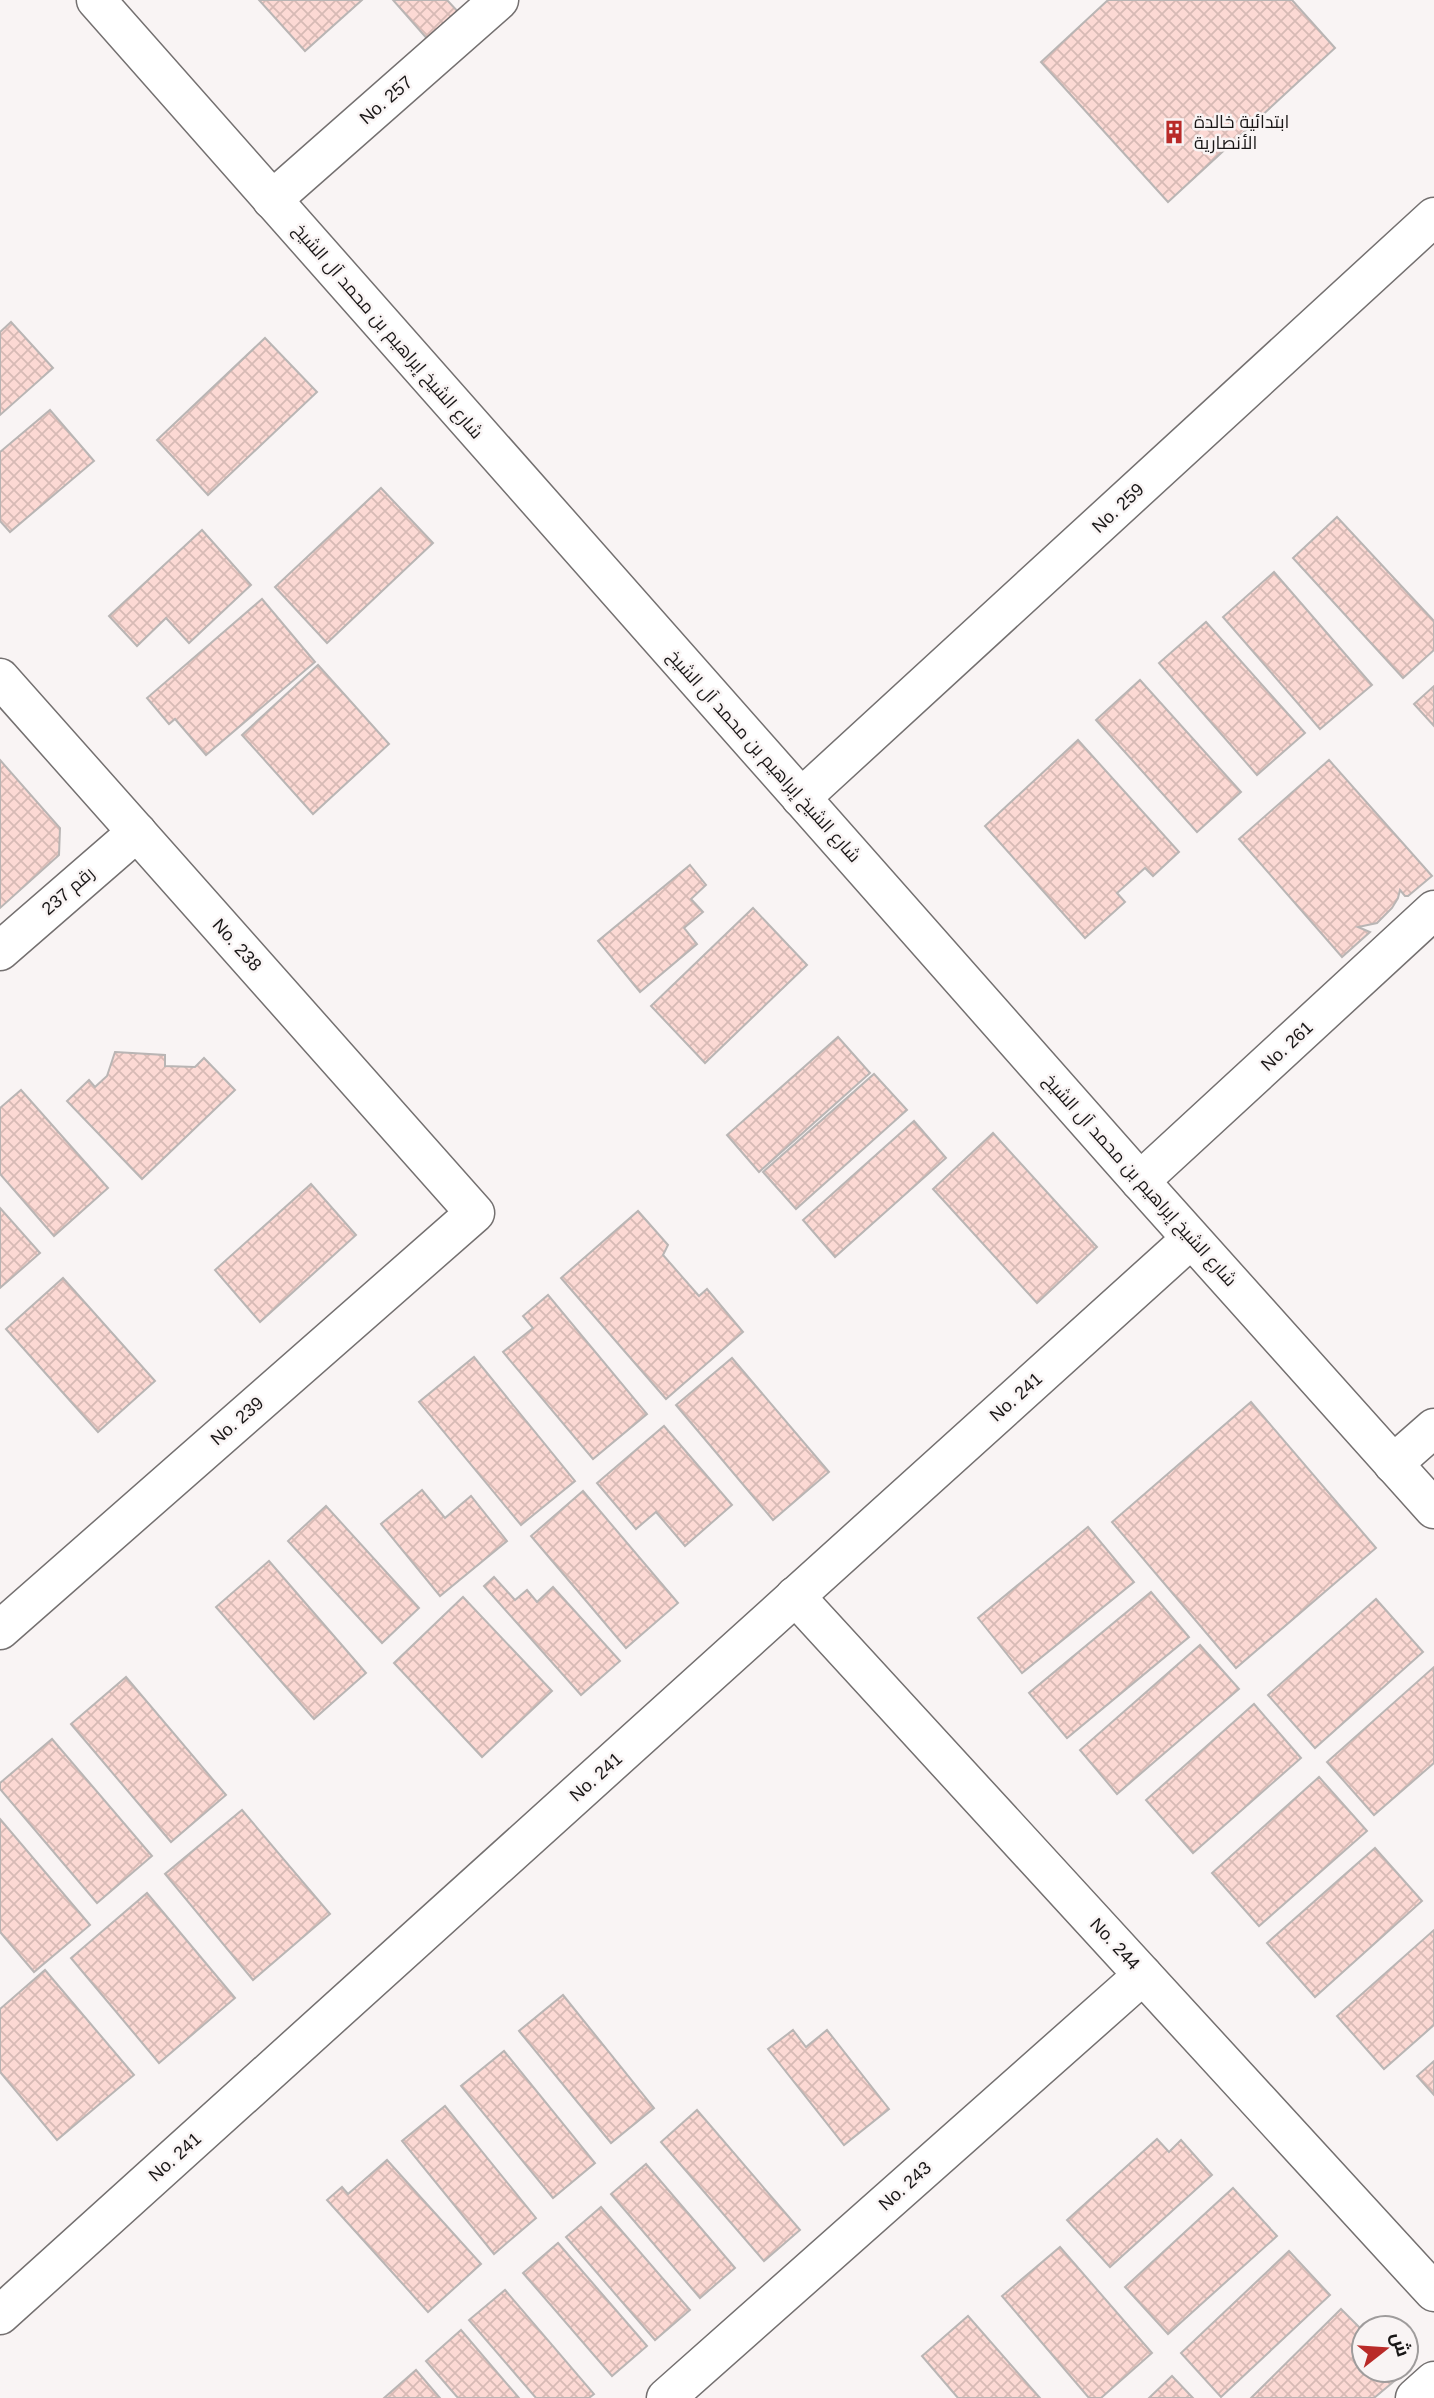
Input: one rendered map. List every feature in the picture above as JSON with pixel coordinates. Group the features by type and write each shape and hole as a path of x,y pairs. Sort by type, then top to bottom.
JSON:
{"street":[{"name":"شارع الشيخ إبراهيم بن محمد آل الشيخ","path":"96,0 1191,1239 1434,1509"},
{"name":"No. 257","path":"272,200 499,0"},
{"name":"No. 259","path":"801,798 1434,217"},
{"name":"No. 238","path":"0,678 475,1213"},
{"name":"رقم 237","path":"0,951 136,832"},
{"name":"No. 261","path":"1140,1181 1434,910"},
{"name":"No. 239","path":"0,1630 475,1213"},
{"name":"No. 241","path":"0,2315 1191,1239"},
{"path":"1393,1464 1434,1428"},
{"name":"No. 244","path":"796,1596 1434,2292"},
{"name":"No. 243","path":"666,2398 1143,1975"},
{"path":"1415,2398 1434,2381"}],"building":[{"path":"259,0 362,0 305,51"},
{"path":"393,0 447,0 461,15 430,42"},
{"name":"ابتدائية خالدة الأنصارية","path":"1108,0 1292,0 1335,48 1168,202 1041,62"},
{"path":"11,322 53,368 0,415 0,332"},
{"path":"265,338 317,392 208,495 157,440"},
{"path":"50,410 94,461 10,532 0,521 0,452"},
{"path":"381,488 433,543 327,643 275,587"},
{"path":"1337,517 1434,621 1434,650 1403,678 1293,558"},
{"path":"202,530 251,585 189,643 166,618 137,646 109,616"},
{"path":"1274,572 1372,685 1320,729 1223,617"},
{"path":"262,599 315,662 206,755 175,719 169,724 147,698"},
{"path":"1206,622 1305,733 1257,775 1159,663"},
{"path":"318,665 389,744 313,814 242,735"},
{"path":"1140,680 1241,792 1197,832 1096,720"},
{"path":"1434,686 1434,726 1414,704"},
{"path":"1078,740 1179,852 1153,876 1145,868 1117,893 1125,902 1085,938 985,826"},
{"path":"0,760 60,828 59,855 0,908"},
{"path":"1329,760 1432,876 1408,896 1400,890 1392,908 1377,923 1358,927 1370,932 1342,957 1239,839"},
{"path":"690,865 706,885 691,899 703,912 684,928 697,944 640,992 598,941"},
{"path":"753,908 807,965 705,1063 651,1006"},
{"path":"838,1037 870,1073 759,1172 727,1135"},
{"path":"115,1052 165,1055 165,1066 195,1067 204,1058 235,1090 142,1179 67,1101 89,1080 95,1087 107,1076"},
{"path":"874,1074 907,1110 796,1209 763,1172"},
{"path":"21,1090 108,1188 54,1236 0,1174 0,1108"},
{"path":"914,1121 946,1158 835,1257 803,1220"},
{"path":"993,1133 1097,1247 1037,1303 933,1189"},
{"path":"311,1184 356,1235 260,1322 215,1270"},
{"path":"0,1208 40,1253 0,1288"},
{"path":"638,1211 668,1245 663,1255 699,1296 707,1289 743,1332 666,1399 561,1278"},
{"path":"63,1278 155,1381 98,1432 6,1329"},
{"path":"548,1295 647,1414 593,1459 503,1352 533,1328 523,1316"},
{"path":"474,1357 575,1481 521,1525 419,1402"},
{"path":"732,1358 829,1472 773,1520 676,1405"},
{"path":"1251,1402 1376,1548 1236,1668 1112,1522"},
{"path":"664,1426 732,1505 685,1546 656,1512 636,1529 597,1483"},
{"path":"422,1490 445,1518 471,1496 507,1541 440,1596 381,1524"},
{"path":"583,1491 678,1603 626,1648 531,1536"},
{"path":"326,1506 419,1608 382,1643 288,1541"},
{"path":"1088,1527 1134,1582 1022,1673 978,1618"},
{"path":"269,1561 366,1673 314,1719 216,1607"},
{"path":"494,1577 515,1600 527,1590 537,1602 553,1587 620,1661 581,1695 484,1586"},
{"path":"1151,1592 1189,1637 1067,1738 1029,1693"},
{"path":"463,1597 552,1691 482,1757 394,1663"},
{"path":"1376,1599 1423,1652 1315,1748 1268,1695"},
{"path":"1200,1645 1239,1689 1117,1794 1080,1750"},
{"path":"1434,1667 1434,1763 1374,1815 1327,1762"},
{"path":"126,1677 226,1795 171,1842 71,1724"},
{"path":"1254,1704 1301,1758 1193,1853 1146,1800"},
{"path":"52,1739 152,1856 97,1903 0,1789 0,1783"},
{"path":"1319,1777 1367,1831 1259,1926 1212,1873"},
{"path":"242,1810 330,1914 253,1980 165,1874"},
{"path":"0,1819 90,1925 34,1972 0,1932"},
{"path":"1375,1848 1422,1901 1315,1997 1267,1943"},
{"path":"147,1893 235,1998 159,2063 71,1958"},
{"path":"1434,1930 1434,2025 1384,2069 1337,2016"},
{"path":"45,1970 134,2075 57,2140 0,2072 0,2009"},
{"path":"563,1995 654,2108 611,2143 519,2031"},
{"path":"793,2030 806,2047 827,2030 889,2109 844,2145 768,2049"},
{"path":"504,2051 595,2163 553,2198 461,2086"},
{"path":"1434,2061 1434,2095 1417,2076"},
{"path":"445,2106 536,2218 494,2254 402,2141"},
{"path":"697,2110 800,2230 764,2261 661,2142"},
{"path":"1157,2139 1169,2152 1181,2140 1212,2175 1110,2267 1067,2220"},
{"path":"387,2160 481,2264 428,2312 327,2200 342,2187 348,2194"},
{"path":"646,2164 735,2268 700,2298 611,2194"},
{"path":"1233,2188 1277,2236 1168,2334 1125,2287"},
{"path":"601,2207 690,2310 655,2340 566,2237"},
{"path":"558,2243 647,2346 612,2376 523,2273"},
{"path":"1060,2247 1152,2353 1101,2398 1089,2398 1002,2296"},
{"path":"1289,2251 1330,2295 1221,2397 1181,2353"},
{"path":"505,2290 594,2394 589,2398 536,2398 469,2320"},
{"path":"1341,2309 1350,2318 1350,2384 1391,2384 1374,2398 1251,2398"},
{"path":"968,2316 1040,2398 958,2398 922,2356"},
{"path":"461,2330 519,2398 458,2398 426,2361"},
{"path":"416,2370 440,2398 384,2398"},
{"path":"1172,2376 1193,2398 1149,2398"}],"place":[{"name":"ابتدائية خالدة الأنصارية","path":"1174,132"}]}
